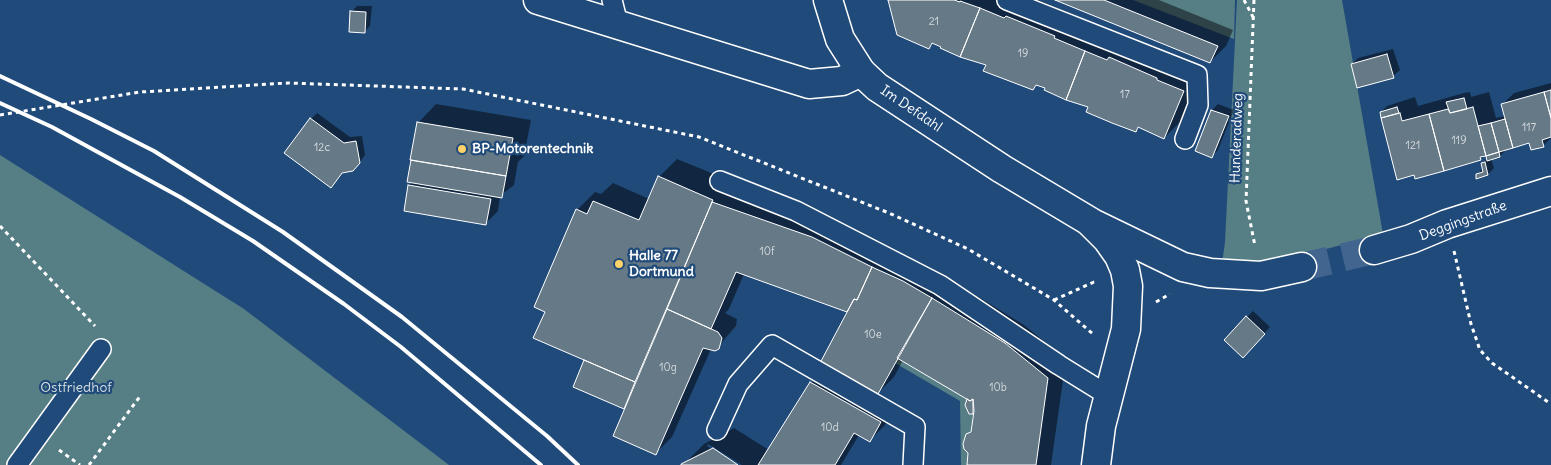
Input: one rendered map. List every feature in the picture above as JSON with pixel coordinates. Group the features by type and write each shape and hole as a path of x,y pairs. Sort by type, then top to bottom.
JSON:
{"street":[{"path":"538,0 615,12 809,84 842,81 861,72"},
{"name":"Im Defdahl","path":"828,0 840,39 861,72 877,87 959,142 1089,221 1119,256 1125,270 1128,286 1126,329 1102,426 1096,465"},
{"name":"Deggingstraße","path":"1374,250 1551,191"},
{"path":"1089,221 1183,267 1210,273 1261,276 1302,267"}],"lane":[{"path":"1007,0 1197,75 1198,104 1185,138"},
{"path":"720,181 796,211 940,285 1072,374 1109,396"},
{"path":"717,430 738,384 772,345 915,427 913,465"},
{"path":"17,465 101,350"}],"path":[{"path":"1244,0 1253,17"},
{"name":"Hunderadweg","path":"1254,0 1246,202 1261,276"},
{"path":"0,115 140,92 288,83 463,89 699,137 889,213 968,248 1054,300 1101,342 1121,352"},
{"path":"1448,224 1471,324 1480,350 1492,363 1551,404"},
{"path":"0,226 99,330 101,350"},
{"path":"1054,300 1094,282 1128,286"},
{"path":"1155,303 1170,294 1178,292"},
{"path":"89,465 141,395"}],"green space":[{"path":"1133,0 1235,0 1234,39"},
{"path":"1237,0 1342,0 1383,234 1273,263 1222,264 1225,242"},
{"name":"Ostfriedhof","path":"0,155 244,309 449,465 0,465"},
{"path":"897,358 967,399 965,405 969,414 973,414 971,432 966,434 963,444 964,449 968,453 967,465 961,465 960,401 895,363"}],"building":[{"path":"888,0 954,0 980,8 960,57 932,43 929,49 897,35"},
{"path":"1055,0 1104,0 1218,46 1210,63"},
{"path":"980,8 1004,18 1006,16 1055,36 1054,38 1085,51 1066,100 1044,90 1045,88 1036,85 1033,90 983,71 986,65 960,57"},
{"path":"350,11 366,12 365,33 349,32"},
{"path":"1085,51 1107,60 1109,57 1184,91 1164,139 1138,127 1136,132 1112,123 1086,112 1088,107 1066,100"},
{"path":"1387,54 1394,78 1357,88 1351,64"},
{"path":"1551,90 1551,118 1544,92"},
{"path":"1544,92 1551,118 1551,137 1542,140 1544,147 1531,150 1529,143 1513,148 1501,104"},
{"path":"1464,98 1467,109 1450,113 1446,102"},
{"path":"1397,107 1399,113 1381,118 1380,112"},
{"path":"1473,107 1486,156 1480,157 1481,160 1444,171 1429,114 1448,109 1450,113"},
{"path":"1211,110 1229,116 1212,158 1195,151"},
{"path":"1400,113 1402,121 1429,114 1444,171 1415,179 1414,175 1397,180 1381,118"},
{"path":"310,118 344,143 356,141 360,163 353,171 342,173 331,188 284,153"},
{"path":"1505,119 1513,148 1499,152 1491,123"},
{"name":"BP-Motorentechnik","path":"417,122 513,138 506,176 410,160"},
{"path":"1491,123 1499,152 1486,156 1478,126"},
{"path":"1499,152 1500,157 1487,161 1486,156"},
{"path":"411,160 506,176 502,198 407,182"},
{"path":"1485,162 1488,175 1476,179 1476,174 1483,172 1481,163"},
{"name":"Halle 77 Dortmund","path":"658,176 713,200 635,382 533,338 545,312 534,307 576,209 587,214 593,201 639,220"},
{"path":"408,185 491,199 486,225 404,211"},
{"path":"712,202 812,237 872,267 857,300 854,299 847,312 736,272 711,329 667,309"},
{"path":"872,267 903,281 932,298 878,394 820,363 854,299 857,300"},
{"path":"932,298 1005,343 1048,378 1036,465 967,465 968,453 964,449 963,444 966,434 971,432 974,411 973,399 970,401 897,358"},
{"path":"667,309 718,332 722,338 719,349 715,351 703,348 656,455 613,436"},
{"path":"1246,316 1265,334 1243,358 1224,340"},
{"path":"584,360 635,382 624,409 573,387"},
{"path":"810,382 881,422 870,442 854,433 835,465 758,465"},
{"path":"967,399 970,401 973,399 973,414 969,414 965,405"},
{"path":"713,448 738,465 681,465 681,464"}],"tunnel":[{"path":"1302,267 1374,250"}],"railway":[{"path":"0,76 154,151 283,232 402,317 547,436 578,465"},
{"path":"0,103 52,127 180,197 253,241 344,304 401,347 541,465"}],"place":[{"name":"BP-Motorentechnik","path":"462,149"},
{"name":"Halle 77 Dortmund","path":"619,264"}]}
